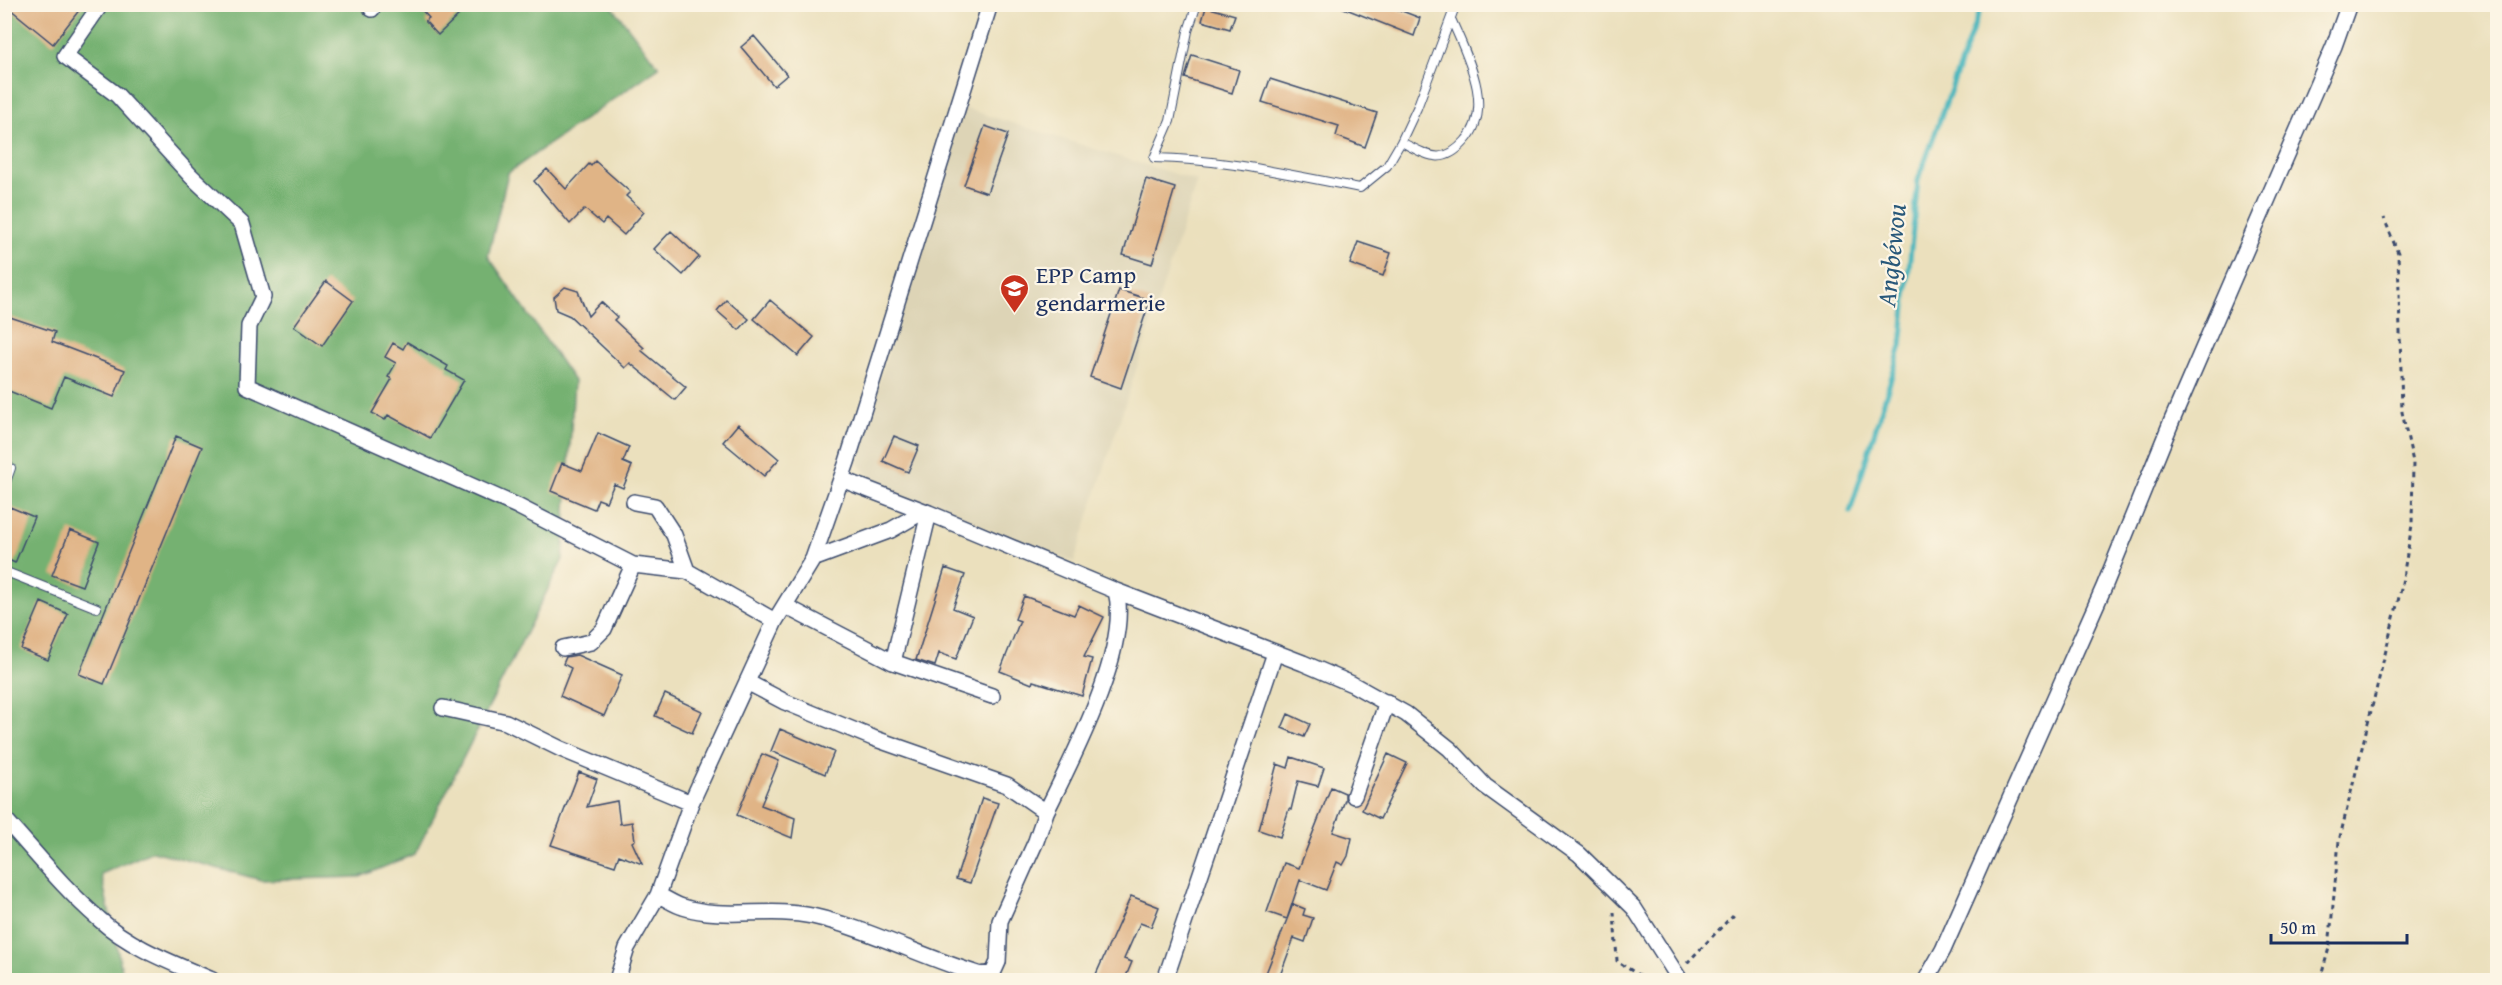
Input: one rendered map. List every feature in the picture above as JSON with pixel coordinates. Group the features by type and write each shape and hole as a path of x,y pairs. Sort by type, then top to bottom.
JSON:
{"street":[{"path":"101,4 65,56 117,95 191,176 242,224 262,297 249,326 247,386 517,506 633,565 687,571 775,621"},
{"path":"617,981 627,948 658,896 691,803 775,621 813,559 841,479 990,4"},
{"path":"1926,981 1943,950 2104,587 2169,425 2334,46 2349,4"},
{"path":"841,479 1333,676 1387,702 1421,723 1485,786 1579,854 1634,908 1679,980"},
{"path":"633,502 655,506 674,535 687,571"},
{"path":"813,559 891,530 926,512"},
{"path":"893,662 926,512"},
{"path":"563,648 591,642 604,629 633,565"},
{"path":"658,896 684,908 733,912 786,911 814,916 889,939 971,972 981,975 993,973 998,962 1000,921 1036,841 1046,812 1083,738 1098,697 1119,629 1120,608 1116,591"},
{"path":"785,606 893,662 992,696"},
{"path":"1165,981 1275,653"},
{"path":"747,682 786,702 873,738 1006,785 1046,812"},
{"path":"1354,796 1387,702"},
{"path":"443,708 506,722 561,749 691,803"},
{"path":"4,819 55,876 100,921 154,956 212,981"}],"lane":[{"path":"1197,4 1188,31 1170,121 1154,158 1199,158 1267,168 1360,188 1387,166 1401,142 1452,21 1456,4"},
{"path":"1401,142 1435,158 1453,154 1475,131 1479,97 1466,54 1452,21"},
{"path":"4,465 11,468 4,487"},
{"path":"4,571 96,608"}],"path":[{"path":"2320,981 2329,948 2339,841 2401,589 2412,525 2412,462 2402,412 2398,253 2384,218"},
{"path":"1614,889 1617,961 1646,981"},
{"path":"1679,980 1686,964 1736,912"}],"shaded area":[{"path":"961,107 1197,181 1074,562 874,485 856,459"}],"green space":[{"path":"5,5 611,5 659,67 508,173 488,256 574,381 563,559 415,854 360,877 261,880 153,851 101,874 124,980 5,980"}],"building":[{"path":"4,4 84,4 53,44"},
{"path":"416,4 453,4 461,13 438,35 425,21 429,18"},
{"path":"1341,4 1384,4 1420,18 1414,36 1341,7"},
{"path":"1206,7 1235,15 1230,29 1202,21"},
{"path":"754,36 787,75 774,86 741,47"},
{"path":"1192,55 1239,70 1232,93 1185,78"},
{"path":"1270,79 1377,113 1365,147 1336,136 1339,126 1262,102"},
{"path":"985,126 1008,134 987,193 964,185"},
{"path":"595,161 630,192 626,196 644,212 624,235 606,219 602,224 585,209 570,224 534,181 547,169 566,189 589,164 591,166"},
{"path":"1146,179 1175,188 1152,264 1123,255"},
{"path":"671,231 699,257 683,275 654,249"},
{"path":"1358,242 1391,253 1383,276 1350,264"},
{"path":"326,281 353,301 322,346 294,326"},
{"path":"565,287 578,291 588,316 601,302 617,317 614,320 644,348 641,350 686,387 675,400 630,363 625,368 570,316 556,310 554,297"},
{"path":"1119,290 1150,300 1121,388 1090,377"},
{"path":"726,300 749,319 739,330 717,311"},
{"path":"770,300 814,337 798,356 754,319"},
{"path":"4,315 55,332 52,342 125,370 114,397 64,377 51,408 4,389"},
{"path":"407,342 448,366 446,370 464,380 430,438 388,415 385,420 372,413 392,379 388,377 396,363 385,357 393,343 403,349"},
{"path":"738,424 779,459 764,476 723,442"},
{"path":"598,433 629,447 623,462 632,466 623,488 614,484 606,502 598,499 594,509 551,491 562,463 582,471"},
{"path":"176,436 202,447 104,684 79,674"},
{"path":"894,436 919,446 908,472 883,461"},
{"path":"10,507 34,517 15,563 4,558 4,521"},
{"path":"70,530 99,542 82,586 52,575"},
{"path":"945,568 965,575 953,608 973,616 956,659 939,653 935,666 916,660"},
{"path":"1024,596 1074,615 1079,605 1104,617 1084,657 1092,659 1082,696 1033,681 1032,684 1000,671 1020,621 1015,619"},
{"path":"41,602 68,614 48,660 21,649"},
{"path":"577,655 622,675 604,716 560,696 571,668 563,664 566,657"},
{"path":"665,694 702,711 692,733 655,716"},
{"path":"1288,714 1310,724 1304,737 1282,728"},
{"path":"780,729 834,752 825,774 771,751"},
{"path":"762,754 779,761 761,805 795,818 792,838 737,815"},
{"path":"1388,754 1407,763 1380,819 1362,810"},
{"path":"1291,757 1324,768 1318,786 1298,781 1291,810 1289,809 1280,837 1259,830 1277,764 1288,768"},
{"path":"579,772 597,779 587,807 617,801 620,824 632,822 635,840 632,842 642,864 619,855 615,866 551,845"},
{"path":"1331,787 1345,793 1345,800 1333,832 1352,838 1348,856 1343,865 1337,862 1326,890 1300,880 1287,919 1267,912 1284,863 1299,868"},
{"path":"982,798 998,803 970,883 956,879"},
{"path":"1131,896 1159,907 1151,927 1140,923 1124,959 1132,962 1124,981 1093,981"},
{"path":"1293,904 1305,909 1303,915 1313,918 1305,942 1294,938 1278,981 1263,981"}],"waterway":[{"name":"Angbéwou","path":"1850,512 1901,346 1918,180 1982,4"}],"place":[{"name":"EPP Camp gendarmerie","path":"1015,314"}]}
